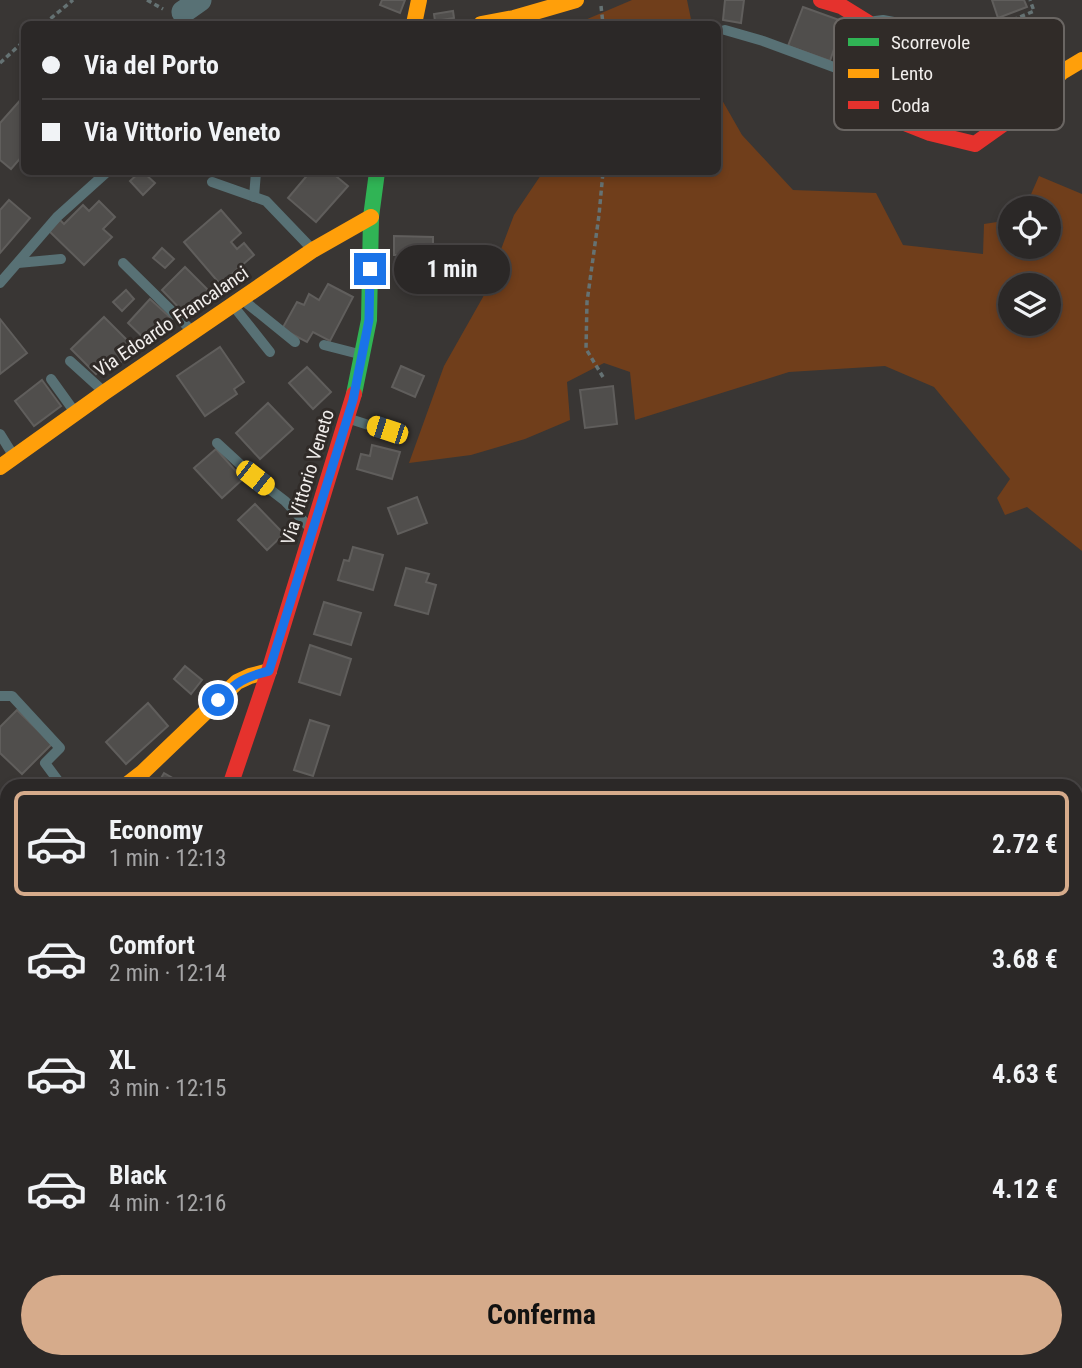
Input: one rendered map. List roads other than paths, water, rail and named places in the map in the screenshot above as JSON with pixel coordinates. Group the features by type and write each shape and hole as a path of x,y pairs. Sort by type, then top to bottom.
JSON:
{"street":[{"path":"415,21 419,0"},
{"path":"498,21 576,0"},
{"path":"821,0 841,6 860,18"},
{"path":"1064,71 1082,61"},
{"path":"922,130 975,145 995,130"},
{"name":"Via Vittorio Veneto","path":"232,779 349,418 369,320 371,217 377,175"},
{"name":"Via Edoardo Francalanci","path":"0,467 313,250 371,217"},
{"path":"134,779 237,682 269,671"}],"lane":[{"path":"725,30 834,67"},
{"path":"0,283 57,217 104,175"},
{"path":"254,197 256,175"},
{"path":"212,182 266,201 313,250"},
{"path":"18,263 61,258"},
{"path":"123,263 193,332"},
{"path":"237,302 295,342"},
{"path":"237,302 270,352"},
{"path":"324,345 362,355"},
{"path":"70,361 105,392"},
{"path":"51,379 76,414"},
{"path":"349,418 387,430"},
{"path":"0,433 14,457"},
{"path":"217,443 285,501 312,531"},
{"path":"0,696 12,696 60,748 45,763 57,779"}]}
